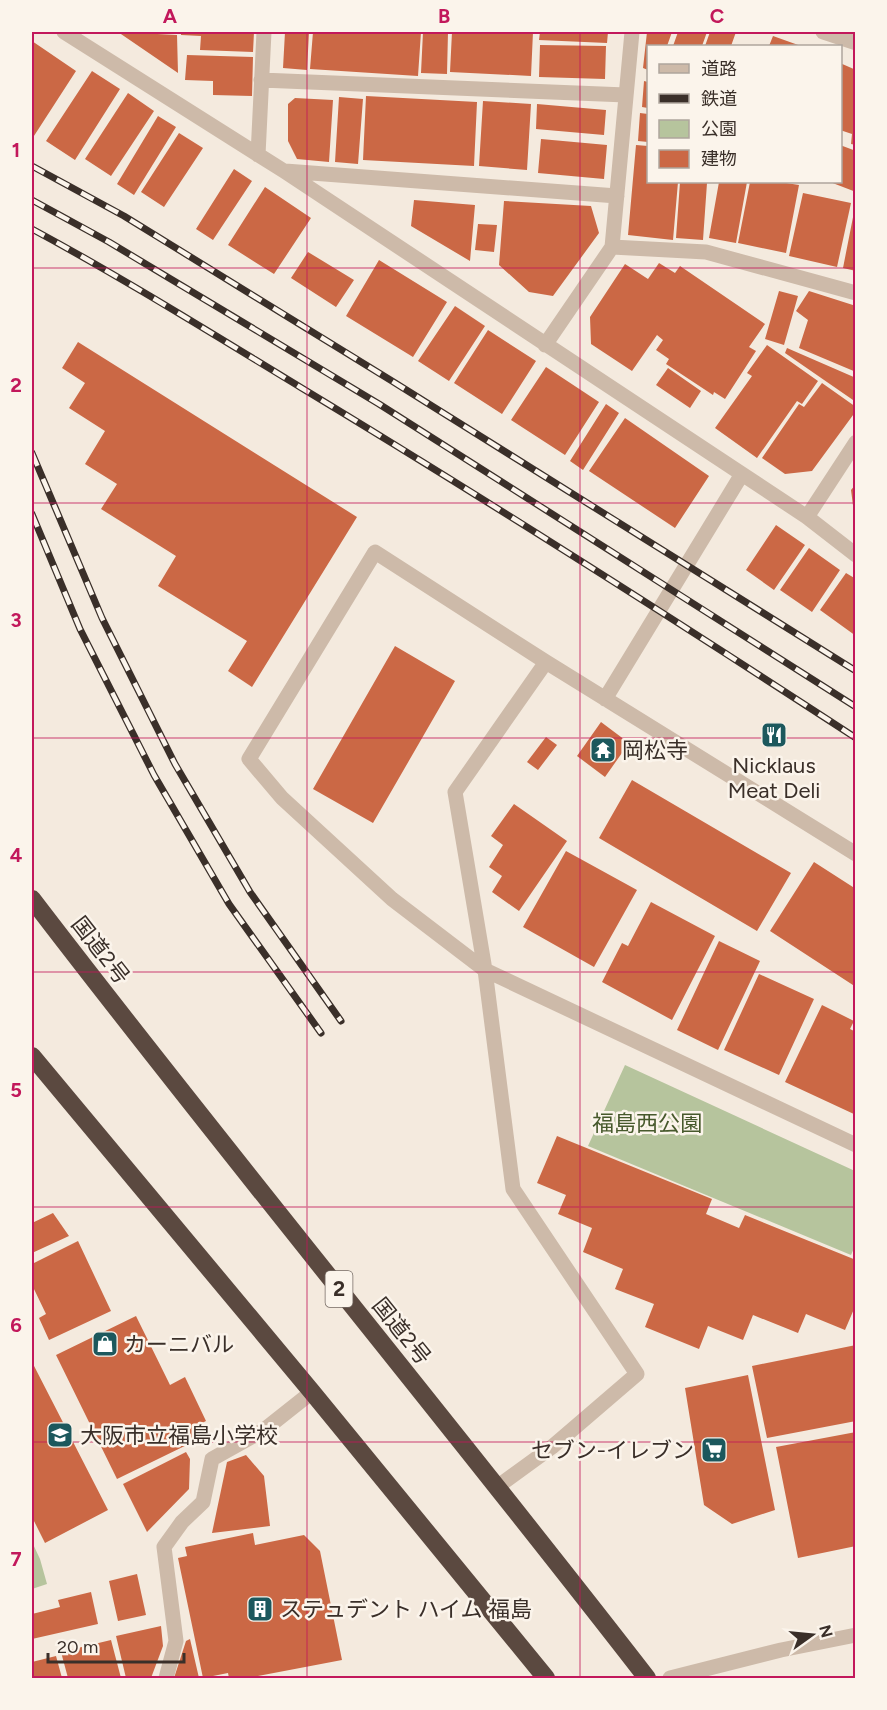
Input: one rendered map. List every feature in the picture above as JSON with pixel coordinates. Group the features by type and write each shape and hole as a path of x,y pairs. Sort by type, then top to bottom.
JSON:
{"highway":[{"name":"国道2号","path":"32,899 647,1678"},
{"path":"32,1056 312,1392 546,1678"}],"street":[{"path":"64,32 284,171 807,517 855,555"},
{"path":"258,155 264,32"},
{"path":"545,345 612,247 632,32"},
{"path":"823,32 855,43"},
{"path":"261,80 626,95"},
{"path":"284,171 617,196"},
{"path":"612,247 706,252 855,293"},
{"path":"807,517 855,442"},
{"path":"605,699 742,474"},
{"path":"855,854 546,662 375,552 249,759 282,798 392,899 485,970 855,1144"},
{"path":"497,1487 552,1447 636,1374 513,1189 485,970 454,792 546,662"},
{"path":"166,1678 176,1641 164,1547 182,1522 203,1502 212,1459 264,1430 312,1392"},
{"path":"670,1678 781,1650 855,1635"}],"green space":[{"name":"福島西公園","path":"625,1065 855,1171 855,1246 851,1255 588,1146"},
{"path":"32,1542 40,1559 47,1584 32,1589"}],"building":[{"path":"118,32 177,35 178,73"},
{"path":"181,32 254,32 253,52 200,50 201,36 181,35"},
{"path":"285,32 309,32 307,70 283,68"},
{"path":"313,32 421,32 418,76 310,69"},
{"path":"423,32 448,32 447,74 421,73"},
{"path":"452,32 533,32 531,76 450,72"},
{"path":"540,32 608,32 607,43 539,40"},
{"path":"647,32 672,32 667,45 647,45 647,70 643,68"},
{"path":"678,32 707,32 702,45 673,45"},
{"path":"710,32 736,32 731,45 705,45"},
{"path":"773,36 798,45 769,45"},
{"path":"32,41 76,71 32,139"},
{"path":"540,45 606,46 605,79 539,77"},
{"path":"187,55 253,57 252,96 213,95 213,81 185,80"},
{"path":"842,64 856,70 856,145 851,144 852,134 842,131"},
{"path":"92,71 120,89 75,160 46,141"},
{"path":"644,81 647,82 647,108 642,107"},
{"path":"128,93 154,111 111,176 85,159"},
{"path":"366,96 477,102 474,166 363,160"},
{"path":"339,97 363,99 358,164 335,162"},
{"path":"295,98 333,100 329,162 297,159 288,141 288,104"},
{"path":"483,101 531,104 527,170 479,166"},
{"path":"537,104 606,110 604,135 536,129"},
{"path":"640,113 647,114 647,142 638,141"},
{"path":"158,116 176,127 134,195 117,184"},
{"path":"179,133 203,148 164,207 141,192"},
{"path":"541,139 607,145 604,179 538,173"},
{"path":"636,145 647,146 647,183 678,183 673,240 628,235"},
{"path":"842,146 856,151 856,192 833,183 842,183"},
{"path":"234,169 252,181 213,240 196,229"},
{"path":"680,183 707,183 703,240 676,238"},
{"path":"719,183 747,183 736,243 709,238"},
{"path":"750,183 799,185 786,253 738,243"},
{"path":"265,187 311,218 274,274 228,245"},
{"path":"803,193 851,203 837,267 789,256"},
{"path":"414,200 475,205 470,261 411,226"},
{"path":"504,201 591,206 599,233 553,296 529,292 499,265"},
{"path":"854,212 856,212 856,271 843,268"},
{"path":"478,224 497,225 494,252 475,250"},
{"path":"308,252 354,280 336,307 291,278"},
{"path":"379,260 447,302 413,357 346,316"},
{"path":"659,263 675,273 680,266 765,324 749,347 756,351 725,399 714,392 713,395 666,364 669,359 656,350 663,340 657,335 632,371 591,344 590,317 625,264 648,279"},
{"path":"779,291 798,296 784,345 765,339"},
{"path":"809,291 856,306 856,372 799,348 808,320 796,311"},
{"path":"455,306 485,326 449,381 418,361"},
{"path":"488,330 536,361 502,414 454,383"},
{"path":"78,342 357,517 252,687 228,671 247,641 158,586 176,556 101,509 117,484 85,464 105,431 69,408 85,383 62,368"},
{"path":"767,345 818,381 802,404 797,401 757,458 715,428 752,376 747,373"},
{"path":"787,348 856,378 856,396 853,400 785,353"},
{"path":"546,367 599,402 565,455 511,420"},
{"path":"668,368 701,391 690,408 656,385"},
{"path":"822,383 856,407 856,411 812,471 785,474 762,458 799,404 804,407"},
{"path":"606,404 619,413 583,470 570,461"},
{"path":"625,418 709,476 675,528 589,471"},
{"path":"856,484 856,513 854,513 851,490"},
{"path":"776,525 805,545 774,590 746,570"},
{"path":"809,548 840,570 812,612 780,590"},
{"path":"846,573 856,579 856,636 820,610"},
{"path":"395,646 455,681 373,823 313,789"},
{"path":"601,722 629,743 605,777 577,756"},
{"path":"546,737 557,745 538,770 527,762"},
{"path":"632,780 791,873 757,931 599,838"},
{"path":"514,804 567,841 519,911 492,892 502,876 489,867 503,845 491,836"},
{"path":"566,851 637,890 594,967 523,927"},
{"path":"814,862 856,889 856,987 770,931"},
{"path":"651,902 715,936 672,1020 602,982 622,943 628,946"},
{"path":"719,941 760,961 718,1050 677,1030"},
{"path":"759,974 814,999 779,1075 724,1050"},
{"path":"822,1005 854,1021 850,1029 856,1032 856,1115 785,1082"},
{"path":"557,1136 712,1199 706,1214 739,1228 745,1215 856,1260 856,1309 845,1330 806,1314 798,1333 753,1315 743,1340 708,1326 699,1349 645,1327 654,1304 615,1289 623,1269 583,1252 592,1228 558,1214 566,1195 537,1183"},
{"path":"53,1213 69,1236 32,1253 32,1223"},
{"path":"78,1241 111,1311 49,1340 39,1318 46,1314 32,1288 32,1264"},
{"path":"136,1316 170,1385 185,1377 206,1421 192,1428 197,1440 117,1479 56,1355"},
{"path":"856,1345 856,1421 767,1438 752,1366"},
{"path":"32,1362 108,1510 45,1543 32,1517"},
{"path":"748,1375 775,1510 732,1524 704,1505 685,1388"},
{"path":"856,1432 856,1546 798,1558 776,1447"},
{"path":"186,1452 190,1459 189,1489 147,1532 123,1484"},
{"path":"246,1455 264,1476 270,1526 212,1533 227,1462"},
{"name":"ステュデント ハイム 福島","path":"253,1533 255,1545 304,1535 320,1551 342,1660 248,1678 229,1678 228,1673 203,1678 178,1558 187,1556 185,1547"},
{"path":"137,1574 146,1615 118,1621 109,1581"},
{"path":"91,1592 98,1624 32,1639 32,1614 60,1607 58,1600"},
{"path":"161,1626 163,1646 151,1678 126,1678 116,1636"},
{"path":"190,1639 199,1678 174,1678 186,1641"},
{"path":"111,1640 121,1678 68,1678 61,1652"},
{"path":"56,1656 62,1678 32,1678 32,1662"}],"railway":[{"path":"32,166 124,216 856,671"},
{"path":"32,200 109,242 379,404 856,707"},
{"path":"32,229 167,306 440,473 649,604 856,738"},
{"path":"32,453 102,618 175,764 250,892 341,1021"},
{"path":"32,514 80,629 154,775 229,904 321,1033"}],"place":[{"name":"Nicklaus Meat Deli","path":"774,735"},
{"name":"岡松寺","path":"603,750"},
{"name":"カーニバル","path":"105,1344"},
{"name":"大阪市立福島小学校","path":"60,1435"},
{"name":"セブン-イレブン","path":"714,1450"},
{"name":"ステュデント ハイム 福島","path":"260,1609"}]}
